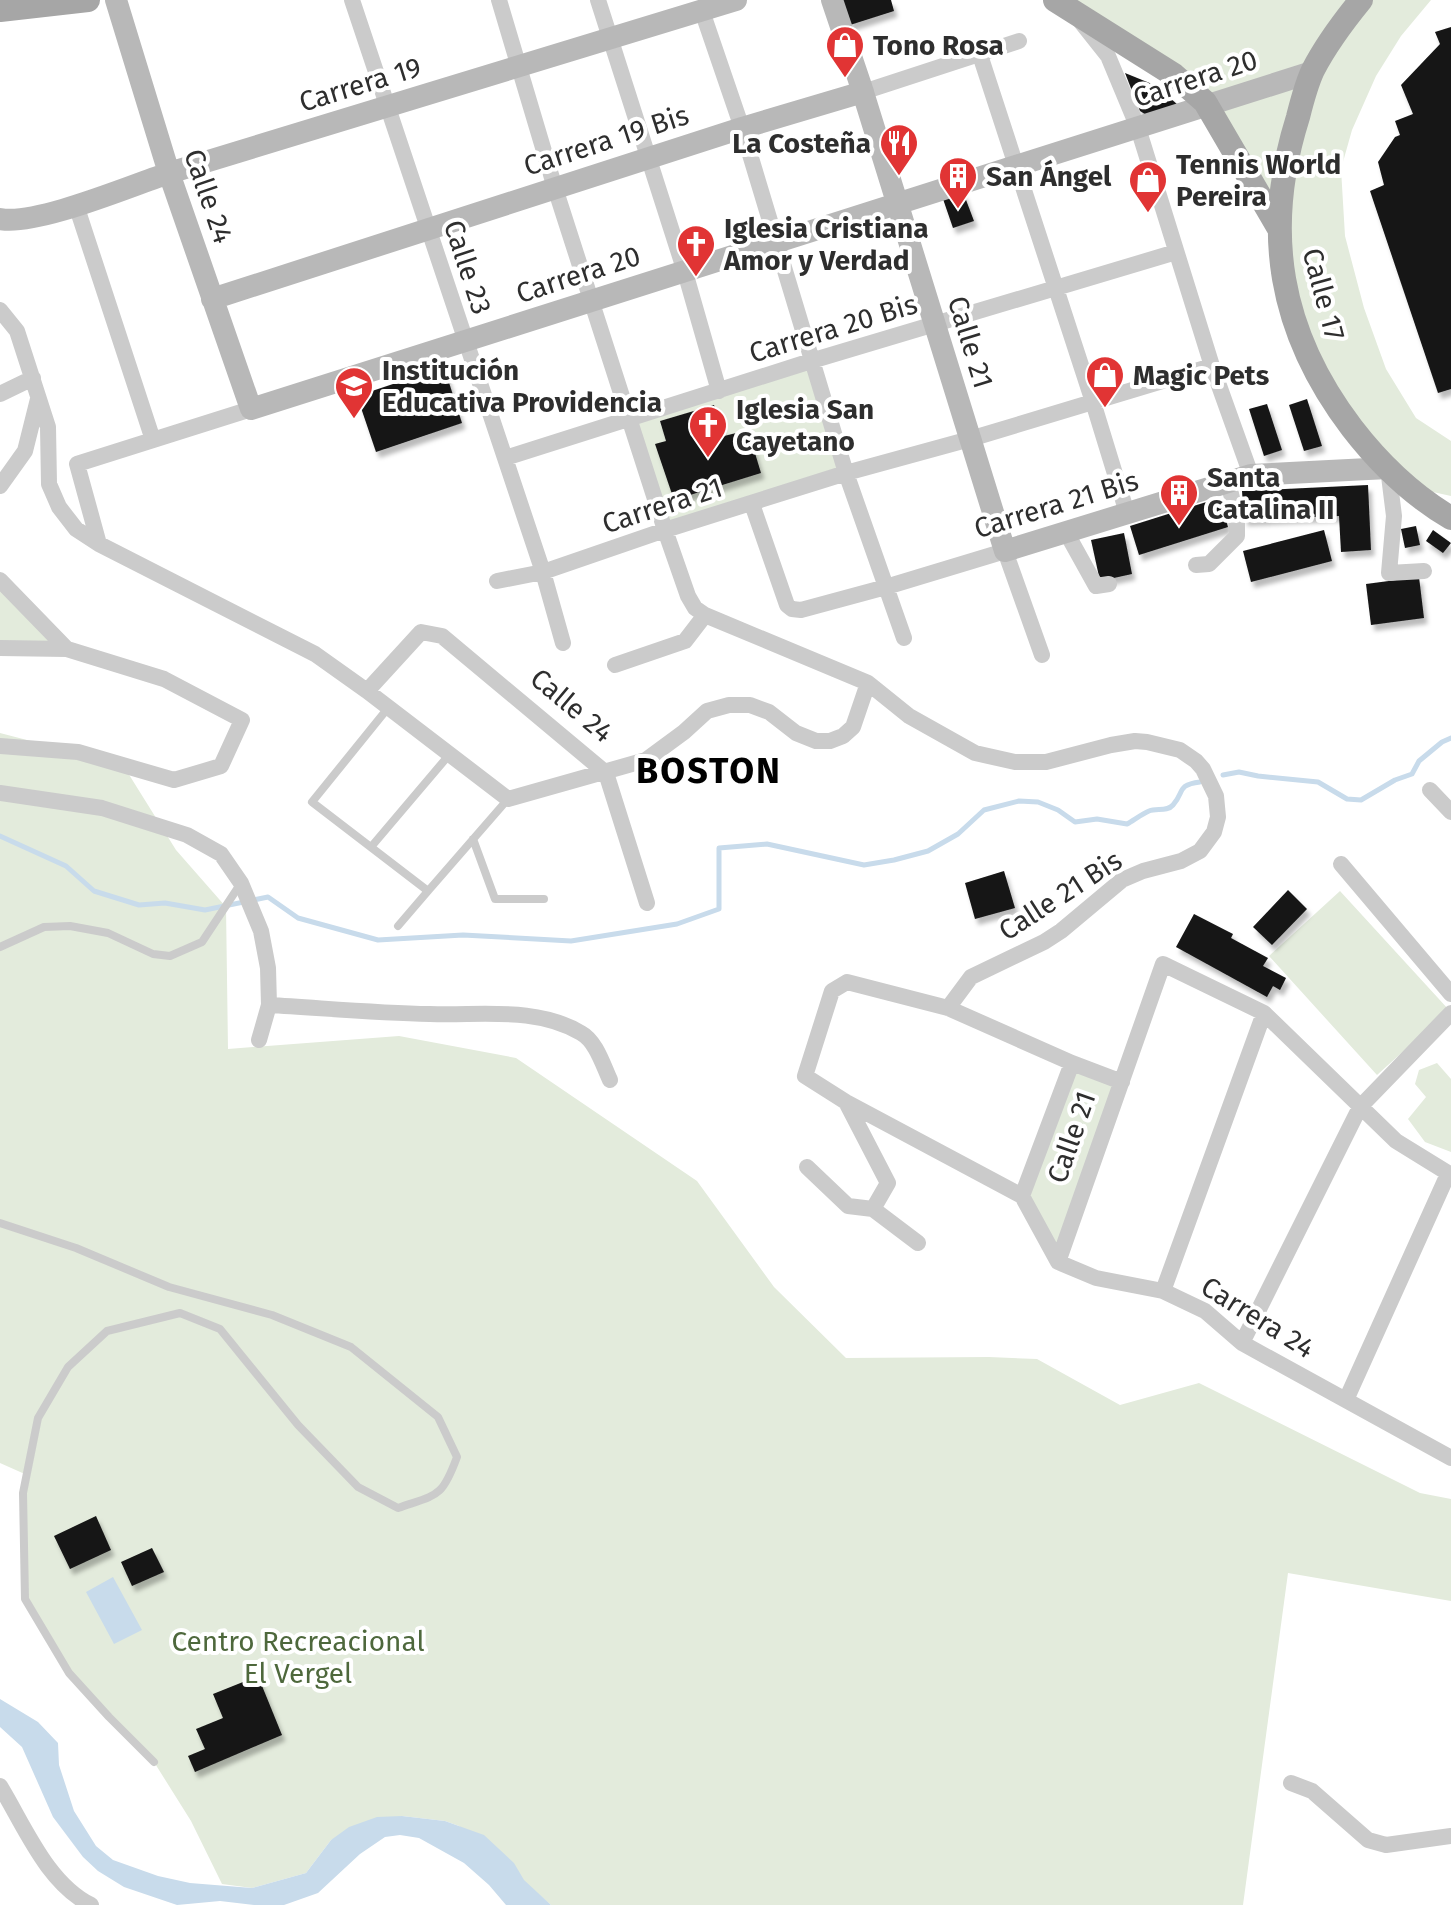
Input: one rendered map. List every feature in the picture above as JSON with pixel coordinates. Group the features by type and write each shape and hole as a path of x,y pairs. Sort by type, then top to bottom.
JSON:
{"main road":[{"path":"0,10 88,0"},
{"name":"Calle 17","path":"1361,0 1336,30 1312,72 1287,150 1278,227 1281,266 1295,323 1312,364 1337,407 1367,447 1406,486 1451,518"},
{"path":"1063,4 1174,75 1208,106 1278,227"}],"street":[{"name":"Calle 24","path":"116,0 169,173 251,409"},
{"name":"Calle 23","path":"352,0 543,572 563,643"},
{"path":"499,0 517,67 665,530 688,596 695,608 705,615 685,641 615,665"},
{"path":"598,0 685,272 719,391"},
{"name":"Carrera 19","path":"0,219 11,221 34,217 76,205 169,173 736,0"},
{"name":"Calle 21","path":"832,0 1005,551 1042,655"},
{"path":"1063,4 1108,56 1138,128 1212,366 1251,475"},
{"path":"702,11 742,128 846,473 904,638"},
{"name":"Carrera 19 Bis","path":"212,299 1019,41"},
{"path":"980,55 1127,513"},
{"name":"Carrera 20","path":"99,544 77,464 1312,72"},
{"path":"76,205 153,440"},
{"name":"Carrera 20 Bis","path":"505,458 811,361 1176,252"},
{"path":"0,310 17,331 48,427 49,484 59,507 76,529 99,544 315,654 508,799 646,760 707,711 729,705 750,705 769,712 796,733 816,741 830,741 843,736 853,727 868,683"},
{"name":"Carrera 21","path":"497,581 543,572 846,473 1212,366"},
{"path":"0,394 33,378"},
{"path":"0,486 25,451 39,397"},
{"path":"1388,468 1394,516 1389,573 1424,571"},
{"name":"Carrera 21 Bis","path":"752,504 787,605 801,610 1251,475 1388,468"},
{"path":"1196,565 1209,564 1237,536 1237,518 1228,482"},
{"path":"1066,532 1096,586 1109,584"},
{"path":"0,580 67,649"},
{"name":"Calle 21 Bis","path":"705,615 868,683 909,716 975,753 1015,762 1046,762 1135,741 1180,750 1203,769 1212,786 1218,817 1214,832 1200,851 1181,861 1122,880 1044,942 971,977 948,1008"},
{"name":"Calle 24","path":"367,691 421,632 442,636 606,773"},
{"path":"0,648 67,649 164,679 242,720 221,766 174,780 78,752 0,746"},
{"path":"606,773 647,903"},
{"path":"1430,790 1451,812"},
{"path":"0,793 102,808 187,835 221,854 241,883 261,931 268,968 269,1005 259,1040"},
{"path":"1341,864 1451,994"},
{"path":"1122,1082 1163,964 1264,1013 1396,1141 1450,1175 1346,1400"},
{"name":"Calle 21","path":"846,1102 805,1076 832,991 847,982 948,1008 1122,1082 1058,1262"},
{"path":"269,1005 431,1015 513,1014 546,1019 583,1034 593,1045 610,1080"},
{"path":"1163,1291 1264,1013"},
{"path":"1242,1343 1360,1107 1451,1013"},
{"path":"1022,1196 1072,1063"},
{"path":"846,1102 1022,1196 1058,1262"},
{"path":"846,1102 888,1183 873,1209"},
{"path":"807,1167 848,1206 873,1209 918,1243"},
{"name":"Carrera 24","path":"1058,1262 1096,1278 1163,1291 1205,1311 1242,1343 1451,1458"},
{"path":"1291,1783 1312,1791 1368,1840 1386,1845 1451,1836"},
{"path":"0,1786 39,1853 60,1882 91,1905"}],"lane":[{"path":"388,708 312,802 428,891"},
{"path":"371,847 449,755"},
{"path":"398,926 508,799"},
{"path":"473,839 495,899 544,899"},
{"path":"0,947 44,927 70,926 108,933 153,954 170,956 202,942 241,883"},
{"path":"0,1223 76,1248 169,1287 272,1315 351,1347 438,1417 457,1457 447,1484 433,1496 398,1508 358,1487 298,1425 220,1329 180,1313 107,1331 68,1367 38,1418 23,1493 25,1599 69,1673 154,1762"}],"green space":[{"path":"1055,0 1431,0 1401,36 1376,76 1352,130 1341,169 1345,236 1364,308 1386,369 1416,418 1451,441 1451,496 1406,486 1312,364 1278,227 1208,106"},
{"path":"811,361 846,473 665,530 629,418","holes":["713,406 724,436 748,430 760,473 675,500 656,445 666,441 660,421"]},
{"path":"0,580 67,649 0,648"},
{"name":"Centro Recreacional El Vergel","path":"0,733 123,765 176,850 226,907 228,1049 399,1036 516,1058 697,1181 774,1287 846,1358 1037,1359 1120,1405 1199,1383 1420,1493 1451,1499 1451,1601 1288,1573 1243,1905 551,1905 459,1826 445,1821 402,1816 331,1840 306,1873 252,1888 222,1884 191,1821 154,1762 69,1673 25,1599 27,1475 0,1463"},
{"path":"1340,891 1449,1010 1377,1075 1269,956"},
{"path":"1072,1063 1122,1082 1058,1262 1022,1196"},
{"path":"1437,1063 1451,1079 1451,1152 1425,1142 1408,1119 1426,1097 1415,1084 1419,1070"}],"water":[{"path":"113,1577 142,1630 114,1644 86,1592"},
{"path":"0,1699 38,1722 58,1743 59,1765 74,1811 96,1846 113,1860 158,1876 190,1883 252,1888 306,1873 331,1840 349,1827 377,1817 402,1816 445,1821 484,1835 551,1905 506,1905 464,1863 419,1838 400,1835 385,1837 360,1854 318,1893 284,1905 220,1901 177,1905 124,1887 98,1871 83,1857 53,1817 22,1747 0,1727"}],"building":[{"path":"841,0 891,0 894,11 850,25"},
{"path":"1451,27 1451,389 1438,393 1370,191 1384,185 1378,162 1395,137 1400,135 1395,121 1413,114 1401,85 1440,44 1435,32"},
{"path":"1125,73 1157,86 1179,106 1148,116 1140,111"},
{"name":"San Ángel","path":"963,192 974,221 953,228 943,199"},
{"path":"444,367 462,423 376,452 357,396"},
{"path":"1307,399 1322,446 1304,451 1289,405"},
{"path":"1267,404 1282,450 1264,456 1249,409"},
{"name":"Iglesia San Cayetano","path":"714,405 724,436 748,430 761,473 674,500 655,444 666,441 660,421"},
{"path":"1368,485 1371,550 1341,552 1339,516 1244,520 1242,491"},
{"name":"Santa Catalina II","path":"1219,498 1228,527 1139,555 1130,526"},
{"path":"1416,526 1420,545 1405,548 1401,529"},
{"path":"1324,530 1332,561 1251,582 1243,551"},
{"path":"1433,530 1451,543 1443,553 1426,541"},
{"path":"1124,533 1132,574 1100,581 1091,540"},
{"path":"1419,577 1424,618 1371,625 1366,584"},
{"path":"1004,871 1015,908 975,919 965,883"},
{"path":"1288,890 1307,909 1272,945 1253,927"},
{"path":"1194,914 1233,934 1231,938 1268,958 1263,966 1286,978 1280,990 1273,986 1267,997 1176,947"},
{"path":"96,1516 111,1550 70,1569 54,1536"},
{"path":"152,1548 164,1572 132,1586 121,1562"},
{"path":"258,1676 282,1735 195,1772 188,1756 205,1749 196,1729 223,1718 213,1694"}],"waterway":[{"path":"1223,775 1239,772 1318,782 1347,799 1361,800 1412,774 1419,761 1451,738"},
{"path":"0,836 66,866 94,891 139,905 165,903 205,910 268,897 298,918 378,940 463,935 571,941 677,924 719,909 719,848 767,844 864,865 928,851 958,834 984,810 1019,801 1038,802 1058,810 1075,822 1097,819 1127,824 1149,811 1171,807 1184,787 1200,782"}],"place":[{"name":"Tono Rosa","path":"845,79"},
{"name":"La Costeña","path":"899,177"},
{"name":"San Ángel","path":"958,210"},
{"name":"Tennis World Pereira","path":"1148,214"},
{"name":"Iglesia Cristiana Amor y Verdad","path":"696,278"},
{"name":"Magic Pets","path":"1105,409"},
{"name":"Institución Educativa Providencia","path":"354,420"},
{"name":"Iglesia San Cayetano","path":"708,459"},
{"name":"Santa Catalina II","path":"1179,527"}],"district":[{"name":"BOSTON","path":"709,770"}]}
